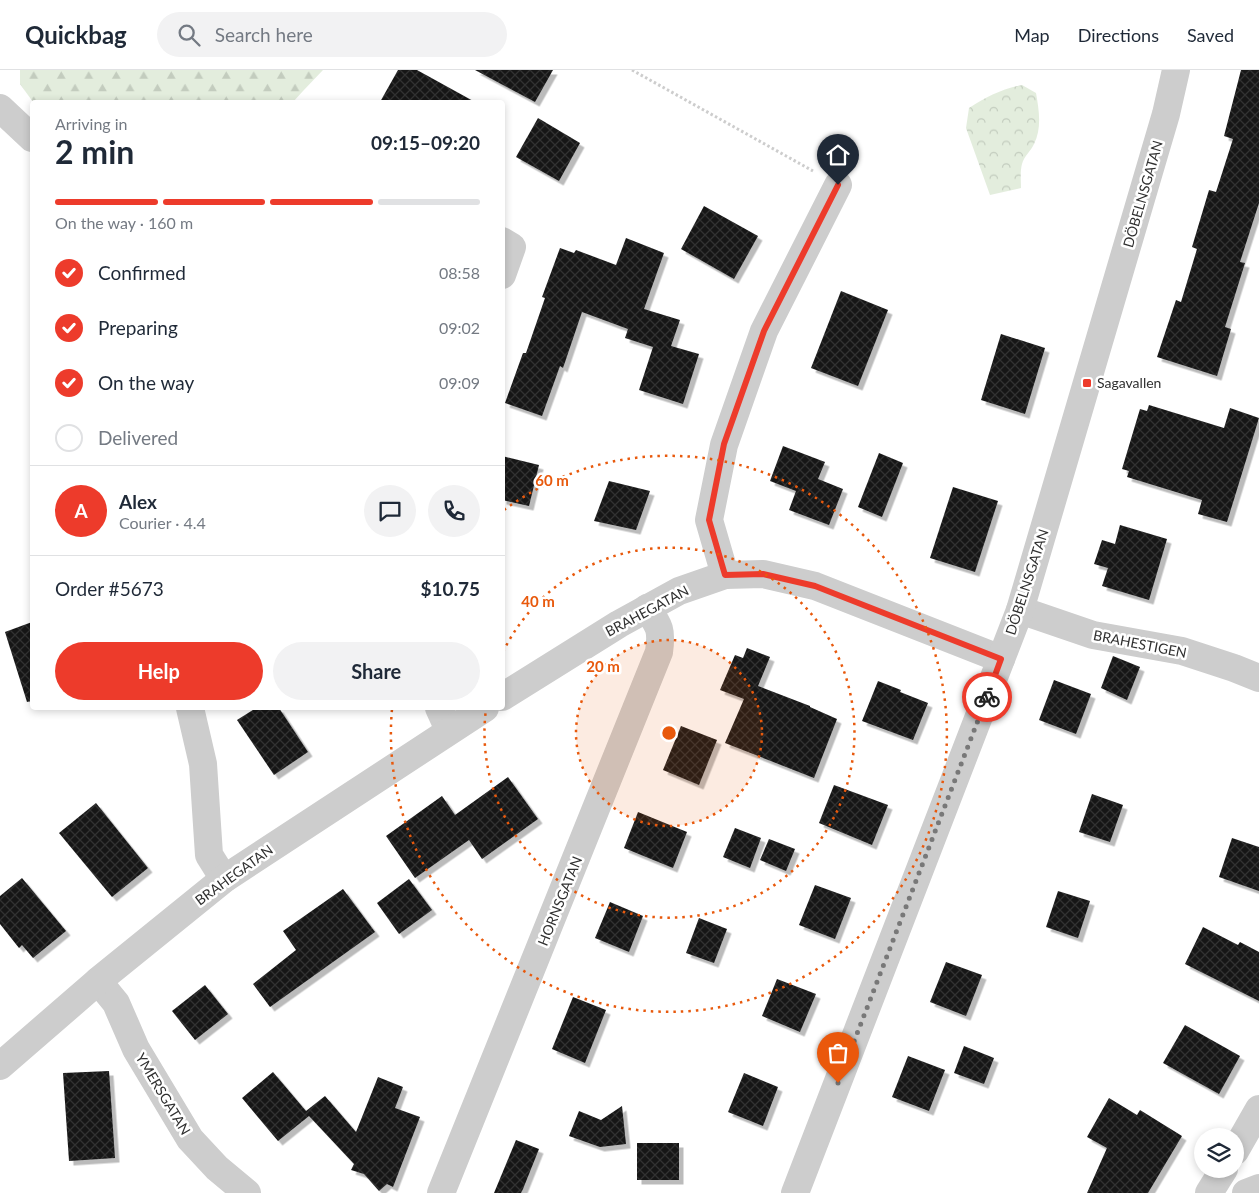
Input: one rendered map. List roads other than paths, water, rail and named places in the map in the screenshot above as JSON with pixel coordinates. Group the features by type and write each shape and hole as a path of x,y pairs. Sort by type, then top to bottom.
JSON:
{"street":[{"name":"DÖBELNSGATAN","path":"795,1193 1020,610 1163,123 1176,70"},
{"path":"0,108 30,136"},
{"path":"725,575 709,520 724,444 764,331 838,185"},
{"path":"505,244 512,247 505,267"},
{"name":"BRAHEGATAN","path":"505,695 618,624 679,591 725,575 763,574 815,586 1001,659"},
{"name":"HORNSGATAN","path":"441,1193 532,972 659,652 661,634 658,624 648,608"},
{"name":"BRAHESTIGEN","path":"1020,610 1093,635 1182,651 1259,678"},
{"path":"190,710 203,764 209,855 224,879"},
{"name":"BRAHEGATAN","path":"0,1066 98,982 224,879 444,719 478,710"},
{"name":"YMERSGATAN","path":"98,982 116,1003 136,1050 190,1139 217,1168 247,1193"},
{"path":"1244,1135 1259,1109"},
{"path":"1209,1193 1218,1178"},
{"path":"1246,1193 1259,1188"}],"place":[{"name":"Sagavallen","path":"1087,383"}]}
